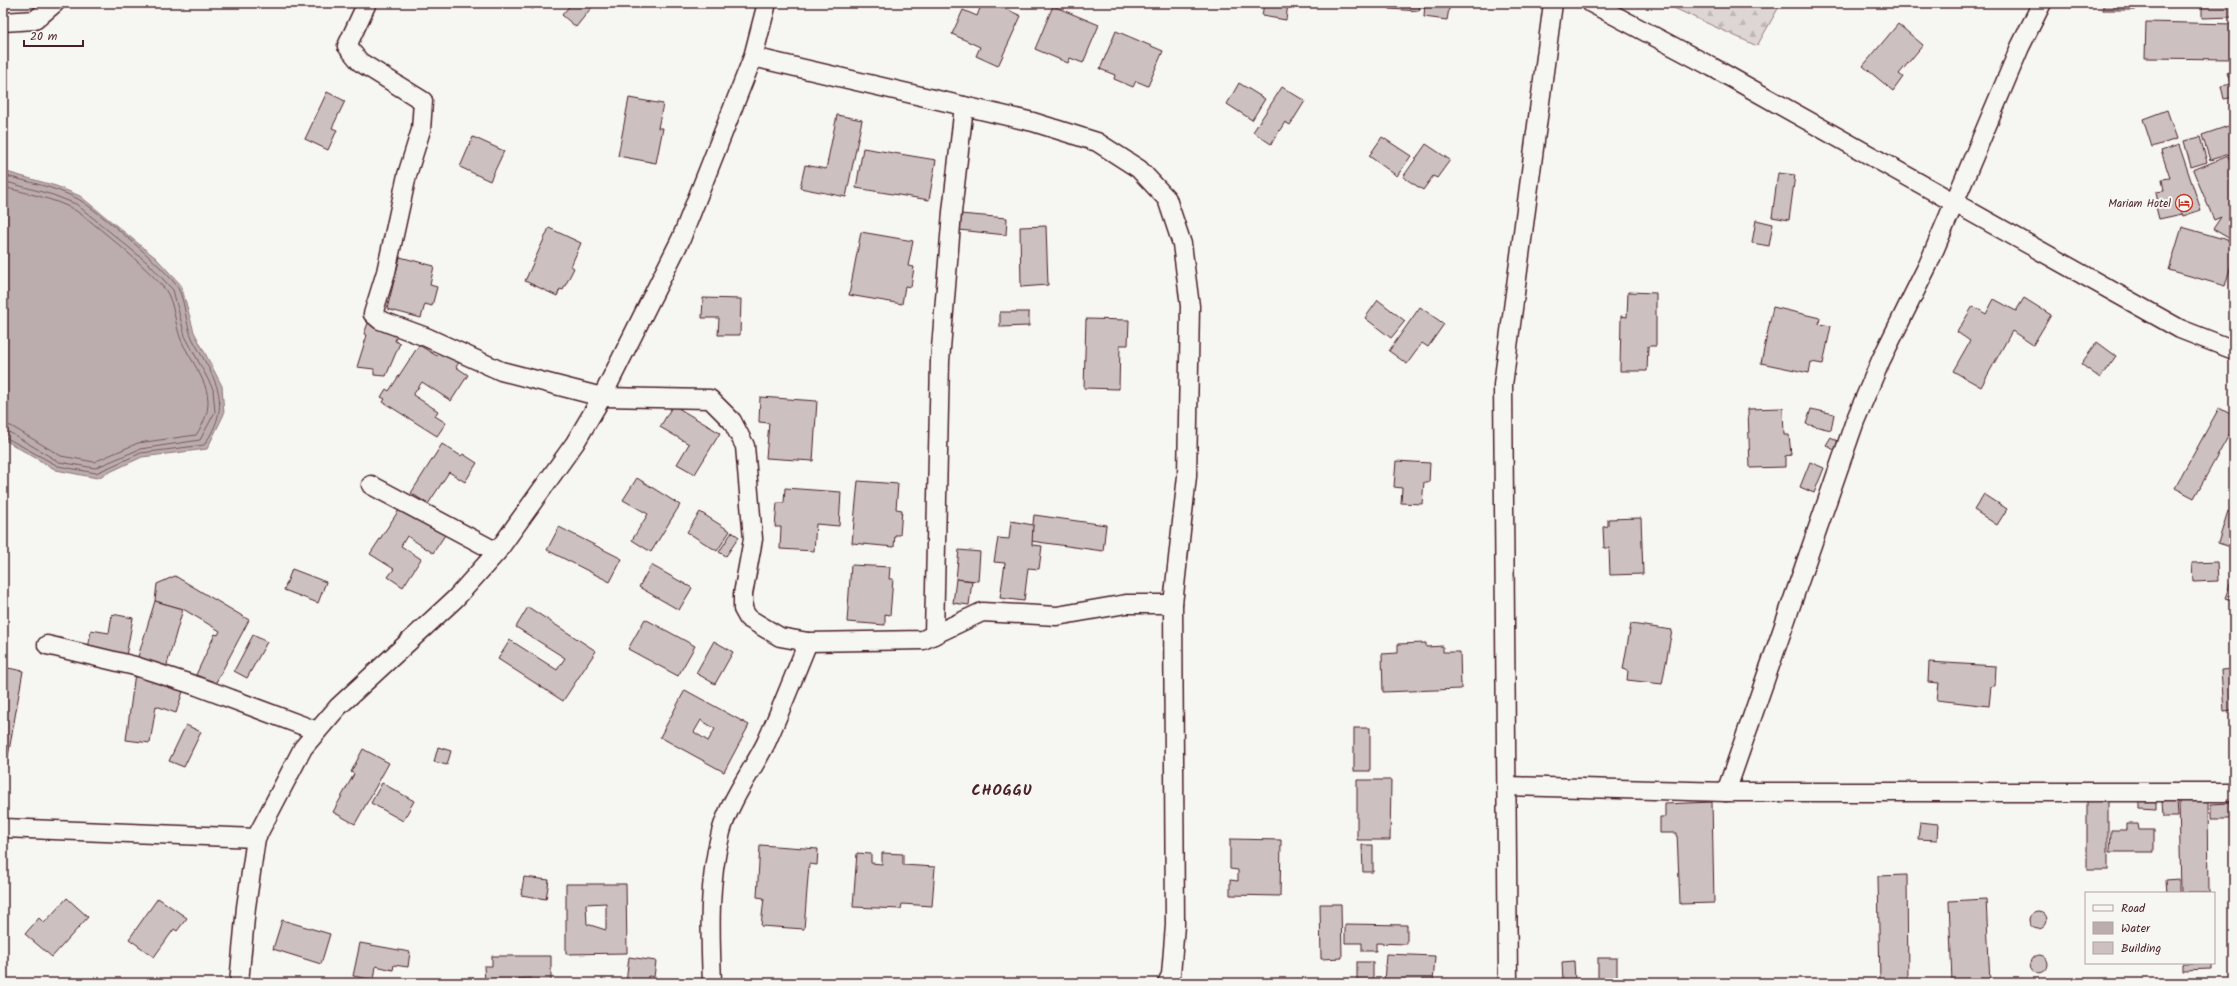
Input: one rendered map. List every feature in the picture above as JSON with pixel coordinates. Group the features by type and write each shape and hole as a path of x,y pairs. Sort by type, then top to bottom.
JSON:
{"street":[{"path":"3,22 35,20 55,3"},
{"path":"367,3 347,46 360,62 423,101 421,130 407,175 386,272 373,314 380,320 426,336 501,371 602,397 710,398 732,421 745,446 753,539 743,594 743,609 748,618 773,633 808,642 923,640 982,612 1057,616 1126,604 1173,604"},
{"path":"239,983 246,907 256,838 303,748 338,707 454,599 497,552 575,443 602,397 681,239 753,57 767,3"},
{"path":"1508,983 1502,385 1553,3"},
{"path":"1591,3 1954,201 2180,329 2234,350"},
{"path":"1726,792 1855,421 1881,360 1928,265 2020,47 2042,3"},
{"path":"753,57 1033,122 1097,142 1139,169 1167,200 1182,244 1190,306 1187,476 1173,604 1175,925 1171,975 1167,983"},
{"path":"934,635 940,361 952,212 964,106"},
{"path":"371,485 497,552"},
{"path":"712,983 709,930 711,884 721,832 734,798 749,775 766,742 808,642"},
{"path":"47,645 135,666 190,684 317,731"},
{"path":"1507,786 1726,792 2234,792"},
{"path":"3,828 256,838"}],"green space":[{"path":"1663,3 1781,3 1757,46"}],"water":[{"path":"3,171 56,186 80,196 156,258 181,285 194,332 222,386 224,414 207,449 142,457 97,478 56,470 3,439"}],"building":[{"path":"522,3 536,3 533,9"},
{"path":"572,3 595,3 576,27 562,15"},
{"path":"982,3 993,3 1021,16 998,66 976,56 980,47 952,34 963,10 977,16"},
{"path":"1264,3 1288,3 1286,20 1262,16"},
{"path":"1389,3 1420,3 1419,11 1389,9"},
{"path":"1425,3 1450,3 1447,20 1424,17"},
{"path":"2103,3 2135,3 2135,10 2103,10"},
{"path":"2202,3 2234,3 2234,17 2202,18"},
{"path":"1053,6 1099,25 1083,63 1070,58 1068,63 1035,49"},
{"path":"2146,22 2234,24 2234,59 2145,58"},
{"path":"1898,24 1923,45 1899,74 1903,77 1893,91 1863,66"},
{"path":"1116,31 1163,51 1148,86 1136,81 1133,87 1114,79 1115,75 1100,69"},
{"path":"2234,70 2234,97 2224,99 2221,86 2231,84 2227,73"},
{"path":"1239,83 1265,99 1252,120 1227,104"},
{"path":"1282,87 1305,101 1290,125 1285,122 1271,144 1253,132"},
{"path":"327,92 345,101 332,128 337,130 328,150 305,139"},
{"path":"629,98 663,104 658,128 663,128 656,163 618,156"},
{"path":"2167,110 2177,139 2152,147 2143,119"},
{"path":"837,115 862,120 846,197 800,188 805,165 826,169"},
{"path":"2234,124 2234,160 2231,161 2229,154 2210,160 2202,135"},
{"path":"473,137 504,151 490,181 460,167"},
{"path":"1382,137 1411,156 1397,176 1369,156"},
{"path":"2200,137 2207,162 2191,167 2184,141"},
{"path":"1426,144 1450,160 1437,178 1433,176 1423,190 1403,177"},
{"path":"2179,145 2201,210 2183,216 2182,214 2159,219 2155,203 2158,203 2156,192 2164,191 2162,179 2170,178 2161,151"},
{"path":"863,148 936,160 929,200 856,188"},
{"path":"2228,156 2234,172 2234,212 2229,214 2234,216 2234,237 2232,240 2213,229 2221,217 2214,220 2193,170"},
{"path":"1778,173 1795,175 1789,220 1772,217"},
{"path":"960,214 1007,218 1006,235 959,230"},
{"path":"1756,220 1773,224 1769,246 1752,243"},
{"path":"1046,226 1048,285 1021,287 1020,227"},
{"path":"2182,227 2234,242 2234,255 2225,286 2169,270"},
{"path":"549,228 581,243 571,266 574,268 563,290 560,289 557,296 525,281"},
{"path":"861,232 913,241 908,266 914,267 911,287 905,286 902,304 849,295"},
{"path":"400,257 434,266 430,285 437,287 432,306 425,304 421,318 387,309"},
{"path":"1628,292 1656,293 1656,346 1648,346 1647,371 1620,371 1621,316 1627,317"},
{"path":"703,298 741,299 740,335 718,335 719,318 702,318"},
{"path":"2024,298 2051,315 2033,345 2012,331 1981,387 1953,371 1970,341 1957,332 1973,306 1986,314 1994,299 2016,311"},
{"path":"1378,300 1405,321 1391,338 1365,318"},
{"path":"1420,307 1444,324 1428,347 1422,343 1407,364 1389,351"},
{"path":"1773,307 1820,318 1819,324 1831,326 1823,364 1811,362 1809,373 1761,363"},
{"path":"1000,312 1029,312 1029,326 1000,327"},
{"path":"1086,319 1129,320 1128,345 1120,345 1119,389 1084,388"},
{"path":"368,323 398,333 395,341 400,343 386,376 374,375 374,369 357,367 367,335 364,334"},
{"path":"2097,342 2116,356 2100,378 2081,364"},
{"path":"419,345 437,356 441,349 460,361 456,367 468,375 451,401 422,382 413,395 438,411 435,416 446,423 437,436 383,402 385,399 381,397 386,389 389,391"},
{"path":"760,397 817,401 813,461 766,458 769,423 759,422"},
{"path":"673,405 720,433 695,474 677,464 689,444 660,427"},
{"path":"1783,408 1784,435 1789,435 1791,455 1785,456 1785,467 1750,468 1748,409"},
{"path":"2219,408 2234,416 2234,426 2194,498 2175,488"},
{"path":"1811,409 1834,414 1831,430 1806,424"},
{"path":"1831,437 1840,443 1834,450 1826,445"},
{"path":"442,444 461,456 463,454 477,463 465,482 449,472 428,504 411,493"},
{"path":"1396,461 1430,463 1429,482 1424,482 1422,504 1401,503 1402,488 1394,487"},
{"path":"1810,462 1824,468 1814,493 1800,487"},
{"path":"637,478 680,505 651,552 632,540 648,514 623,500"},
{"path":"858,481 898,484 896,509 902,510 900,535 895,535 894,547 852,543"},
{"path":"785,488 841,492 839,526 816,524 814,551 780,549 781,527 775,527 777,503 784,503"},
{"path":"1984,494 2007,509 1997,525 1974,510"},
{"path":"401,507 445,535 433,553 407,536 401,546 421,559 403,587 388,577 394,569 370,554"},
{"path":"2234,510 2234,548 2218,543 2228,511 2233,513"},
{"path":"700,512 730,531 717,551 687,532"},
{"path":"1034,515 1106,525 1103,551 1031,541"},
{"path":"1641,518 1643,574 1610,575 1609,548 1604,548 1603,527 1608,526 1608,519"},
{"path":"1011,521 1033,525 1032,545 1042,546 1039,569 1028,568 1024,601 1000,598 1005,563 994,562 998,538 1009,539"},
{"path":"559,527 622,559 610,582 547,550"},
{"path":"732,532 739,537 726,556 719,552"},
{"path":"959,550 980,552 978,581 956,579"},
{"path":"2217,562 2218,581 2193,582 2192,563"},
{"path":"651,565 692,588 679,610 639,587"},
{"path":"851,565 890,567 889,579 893,579 890,615 885,614 885,625 847,622"},
{"path":"292,569 326,582 318,603 284,590"},
{"path":"175,576 249,620 213,688 195,677 215,634 218,635 220,631 183,609 155,601 157,584"},
{"path":"2234,576 2234,601 2225,598"},
{"path":"956,579 972,581 969,605 953,603"},
{"path":"155,601 183,609 166,668 137,660"},
{"path":"528,607 596,651 563,701 498,659 510,640 557,670 565,658 516,627"},
{"path":"112,614 133,618 126,656 88,649 91,630 109,633"},
{"path":"645,619 695,646 678,676 628,649"},
{"path":"1631,624 1672,630 1662,684 1627,680 1628,670 1623,669"},
{"path":"253,635 267,642 247,678 234,671"},
{"path":"714,641 733,652 715,684 696,673"},
{"path":"1426,643 1426,647 1443,646 1443,652 1460,652 1461,689 1383,692 1382,654 1398,653 1398,644"},
{"path":"1929,662 1996,666 1995,686 1991,686 1989,706 1937,700 1939,683 1928,682"},
{"path":"3,667 23,671 3,785"},
{"path":"2234,669 2234,710 2224,711 2221,670"},
{"path":"135,673 184,688 176,713 156,706 150,743 126,740"},
{"path":"685,690 749,725 724,772 660,737","holes":["701,720 715,729 708,741 694,732"]},
{"path":"186,725 201,732 184,767 169,761"},
{"path":"1354,728 1370,728 1370,771 1354,771"},
{"path":"438,747 451,751 447,765 434,762"},
{"path":"363,749 389,763 355,824 333,812 354,774 351,772"},
{"path":"1357,780 1391,780 1390,840 1357,840"},
{"path":"382,783 414,801 403,821 371,803"},
{"path":"2139,795 2156,796 2156,809 2139,808"},
{"path":"2087,798 2108,798 2108,870 2087,870"},
{"path":"2177,800 2178,817 2163,817 2162,801"},
{"path":"2208,800 2209,892 2181,892 2179,801"},
{"path":"1712,802 1714,903 1680,904 1677,833 1660,833 1660,817 1665,817 1665,804"},
{"path":"2231,803 2231,819 2211,819 2211,804"},
{"path":"1920,822 1938,824 1937,840 1918,839"},
{"path":"2126,824 2138,824 2139,830 2154,830 2154,852 2110,852 2111,830 2126,830"},
{"path":"1230,839 1281,840 1280,896 1230,895 1230,880 1238,881 1238,870 1230,869"},
{"path":"760,845 818,849 817,865 809,864 804,929 761,926 764,898 757,897"},
{"path":"1362,845 1373,845 1373,872 1363,872"},
{"path":"857,853 871,854 871,863 882,864 882,853 903,854 903,865 935,867 932,906 902,904 901,909 853,907"},
{"path":"1907,875 1908,983 1880,983 1878,876"},
{"path":"524,877 549,880 546,899 521,895"},
{"path":"2179,879 2179,892 2167,892 2166,880"},
{"path":"566,884 626,884 627,953 566,954","holes":["606,903 606,930 587,924 586,904"]},
{"path":"67,898 88,917 52,957 25,934 39,918 44,923"},
{"path":"158,898 187,918 177,931 174,929 154,957 129,939"},
{"path":"1986,899 1990,983 1952,983 1949,901"},
{"path":"1320,904 1341,904 1342,958 1321,959"},
{"path":"2038,911 2044,914 2047,920 2044,926 2038,929 2032,926 2029,920 2032,914"},
{"path":"282,920 330,934 321,964 273,949"},
{"path":"1345,924 1407,925 1407,944 1376,943 1376,951 1362,951 1362,943 1345,943"},
{"path":"360,943 410,952 408,967 394,965 393,970 376,966 374,980 353,976"},
{"path":"1386,954 1435,956 1433,983 1384,983"},
{"path":"2035,955 2043,955 2048,960 2046,971 2043,973 2035,973 2030,968 2030,960"},
{"path":"492,956 551,956 551,983 531,983 531,978 516,979 516,983 485,982 484,966 492,966"},
{"path":"629,957 656,961 654,977 648,976 647,983 626,983"},
{"path":"1598,958 1617,958 1617,983 1598,983"},
{"path":"1574,961 1575,981 1563,982 1562,962"},
{"path":"1357,962 1373,962 1373,983 1357,983"},
{"path":"2182,964 2212,964 2212,969 2182,970"}],"place":[{"name":"Mariam Hotel","path":"2184,203"}],"district":[{"name":"CHOGGU","path":"1002,790"}]}
